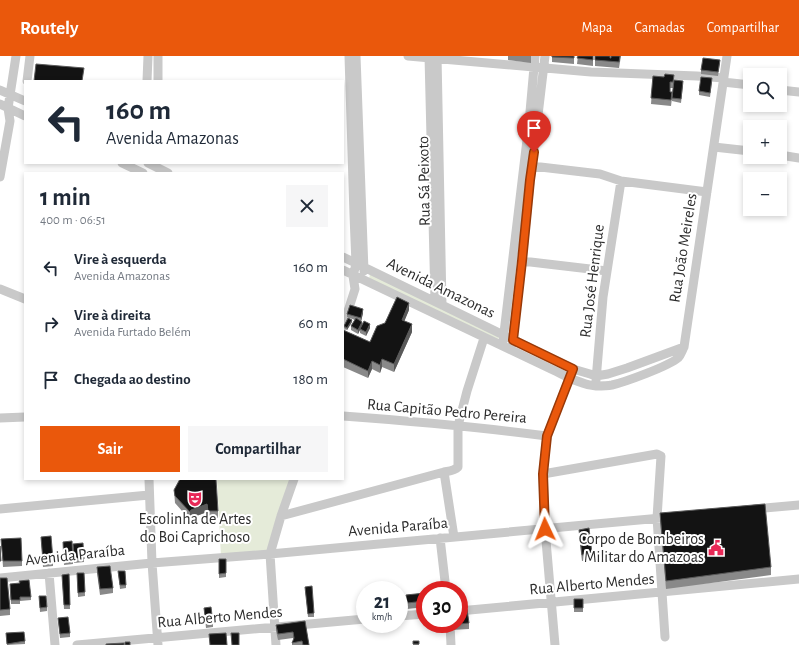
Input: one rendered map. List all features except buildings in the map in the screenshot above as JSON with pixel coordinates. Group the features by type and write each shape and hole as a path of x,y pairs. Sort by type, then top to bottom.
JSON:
{"street":[{"path":"4,106 10,95 16,56"},
{"path":"27,80 30,56"},
{"path":"147,80 148,56"},
{"path":"158,56 158,80"},
{"path":"349,56 354,215 360,266 364,280 355,289"},
{"path":"344,324 355,289 354,276 360,266 356,56"},
{"path":"408,56 591,72 696,76 743,84"},
{"path":"502,346 526,180 532,166 539,67 535,56"},
{"path":"511,350 522,261 529,123 539,67 545,56"},
{"name":"Rua João Meireles","path":"682,350 723,80 728,56"},
{"name":"Rua Sá Peixoto","path":"433,57 438,303"},
{"path":"0,90 24,101"},
{"path":"787,91 799,92"},
{"path":"4,106 22,114"},
{"path":"0,177 10,121 4,106"},
{"path":"10,121 22,114"},
{"path":"714,147 743,150"},
{"path":"787,156 799,158"},
{"path":"124,164 142,172"},
{"path":"153,166 166,172"},
{"path":"532,166 600,174 621,181 707,192"},
{"name":"Rua José Henrique","path":"597,386 596,376 601,310 621,181"},
{"name":"Avenida Amazonas","path":"344,258 503,336 584,373 596,376 608,374 682,350"},
{"path":"522,261 607,271"},
{"name":"Avenida Amazonas","path":"344,271 569,378 597,386 614,384 660,367 673,361 682,350"},
{"path":"0,289 24,299"},
{"path":"281,516 453,470 458,466 458,426 484,338"},
{"path":"555,645 545,529 543,474 547,436 573,369"},
{"name":"Rua Capitão Pedro Pereira","path":"344,416 501,430 547,436"},
{"path":"0,418 24,417"},
{"path":"543,474 657,454 661,456 658,518 665,637"},
{"path":"444,472 454,537"},
{"path":"149,480 152,563 158,641"},
{"path":"276,645 270,554 294,480"},
{"path":"0,509 149,495"},
{"path":"744,510 799,505"},
{"name":"Avenida Paraíba","path":"0,578 681,516"},
{"path":"440,538 445,581"},
{"path":"49,573 55,645"},
{"name":"Rua Alberto Mendes","path":"468,609 662,593 799,579"},
{"name":"Rua Alberto Mendes","path":"77,645 158,641 275,627 356,620"},
{"path":"450,633 451,645"}],"green space":[{"path":"370,273 499,335 498,342 369,280"},
{"path":"217,480 292,480 270,553 221,557"}],"place":[{"name":"Escolinha de Artes do Boi Caprichoso","path":"195,499"},
{"name":"Corpo de Bombeiros Militar do Amazoas","path":"716,548"}],"route":[{"path":"534,152 513,340 573,369 547,436 543,474 545,529"}]}
